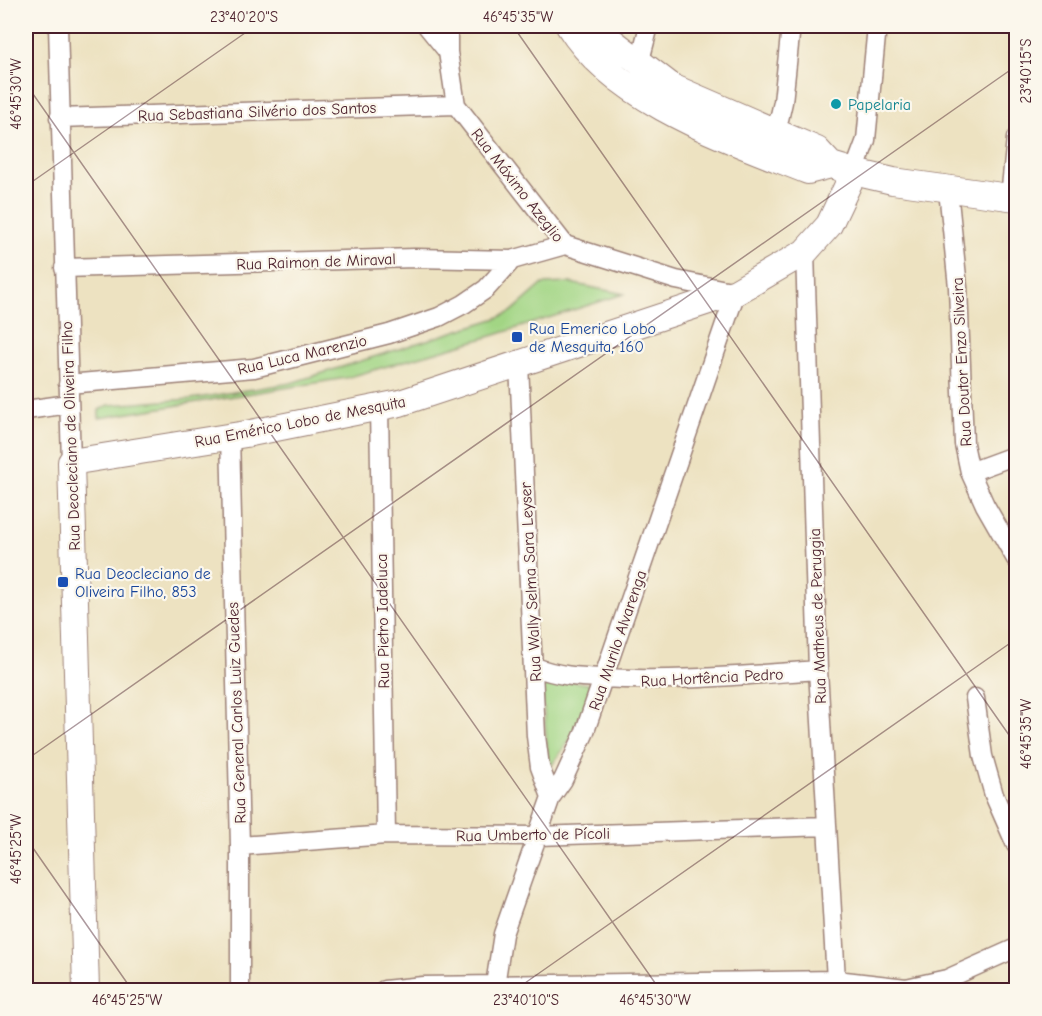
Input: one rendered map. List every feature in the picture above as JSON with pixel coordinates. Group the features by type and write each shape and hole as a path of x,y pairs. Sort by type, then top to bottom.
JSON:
{"street":[{"name":"Rua Deocleciano de Oliveira Filho","path":"58,26 86,990"},
{"path":"427,26 448,52"},
{"name":"Rua Máximo Azeglio","path":"448,26 448,52 456,105 565,245 676,280 736,292"},
{"path":"569,26 599,63 646,100 808,171 843,168 948,190 1014,197 1017,138"},
{"path":"592,26 672,87 817,150 843,168"},
{"path":"639,64 649,26"},
{"path":"776,133 783,102 791,26"},
{"path":"843,168 866,140 877,26"},
{"name":"Rua Sebastiana Silvério dos Santos","path":"59,118 456,105"},
{"name":"Rua Emérico Lobo de Mesquita","path":"70,462 379,407 519,364 736,292 805,252 829,225 843,168"},
{"name":"Rua Doutor Enzo Silveira","path":"948,190 958,287 961,419 970,472 985,505 1017,559"},
{"name":"Rua Raimon de Miraval","path":"64,268 415,258 512,260 565,245"},
{"name":"Rua Matheus de Peruggia","path":"805,252 818,670 825,826 836,980"},
{"name":"Rua Luca Marenzio","path":"68,384 254,368 389,334 439,317 464,304 486,289 512,260"},
{"name":"Rua Murilo Alvarenga","path":"495,985 503,934 551,797 563,780 584,734 736,292"},
{"name":"Rua Wally Selma Sara Leyser","path":"519,364 535,667 536,736 540,767 551,797"},
{"path":"26,410 69,404"},
{"name":"Rua Pietro Iadeluca","path":"379,407 386,835"},
{"name":"Rua General Carlos Luiz Guedes","path":"230,435 240,846 240,990"},
{"path":"970,472 1017,455"},
{"name":"Rua Hortência Pedro","path":"535,667 555,675 636,681 818,670"},
{"path":"975,698 983,756 994,795 1017,845"},
{"name":"Rua Umberto de Pícoli","path":"240,846 386,835 538,836 825,826"},
{"path":"384,990 423,986 836,980 907,989 947,979 1017,948"}],"green space":[{"path":"570,283 624,294 495,335 346,378 99,418 99,410 109,405 191,399 291,383 497,318 511,312 543,284"},
{"path":"541,676 594,685 574,734 549,769"}],"place":[{"name":"Papelaria","path":"836,104"},
{"name":"Rua Emerico Lobo de Mesquita, 160","path":"517,337"},
{"name":"Rua Deocleciano de Oliveira Filho, 853","path":"63,582"}]}
